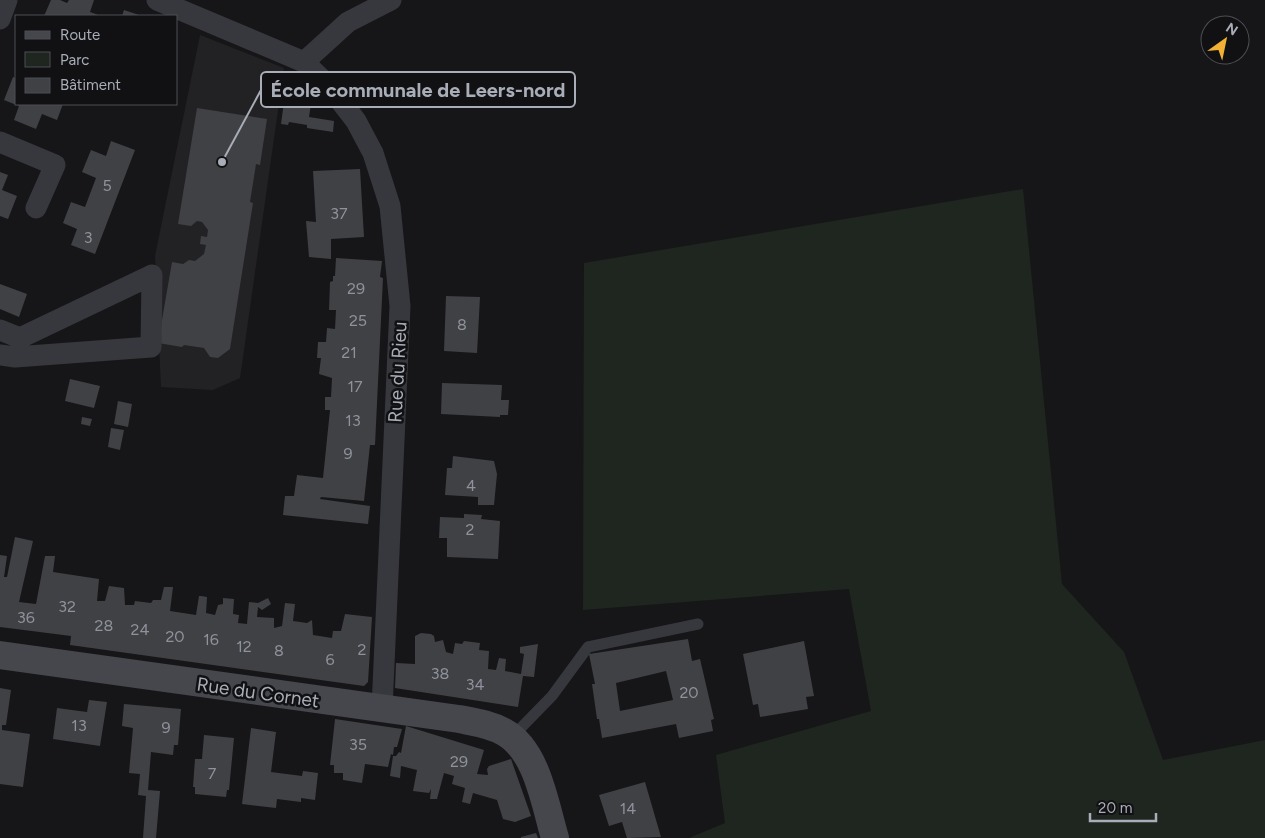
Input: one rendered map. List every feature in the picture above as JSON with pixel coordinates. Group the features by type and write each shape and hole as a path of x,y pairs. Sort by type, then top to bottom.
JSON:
{"street":[{"path":"0,19 7,0"},
{"name":"Rue du Rieu","path":"157,0 304,62 329,86 356,121 373,153 390,206 400,306 382,709"},
{"path":"304,62 348,22 391,0"},
{"path":"0,142 55,165 36,208"},
{"path":"152,275 151,347 12,350 152,275"},
{"path":"0,330 12,350"},
{"name":"Rue du Cornet","path":"0,656 472,721 495,728 512,737"},
{"path":"512,737 526,750 530,758 555,838"}],"lane":[{"path":"512,737 552,696 588,647 698,624"}],"shaded area":[{"path":"200,35 284,68 240,378 213,390 161,387 155,256"}],"green space":[{"path":"1023,189 1062,584 1124,652 1163,760 1265,740 1265,838 689,838 725,823 716,755 871,711 849,589 583,610 584,263"}],"building":[{"path":"51,0 60,0 67,3 69,0 94,0 90,12 98,15 44,15"},
{"path":"124,10 139,15 122,15"},
{"path":"13,77 15,78 15,104 4,100"},
{"path":"286,87 313,91 309,117 334,121 333,132 307,128 307,125 289,122 288,125 281,124"},
{"path":"16,105 63,105 57,120 42,114 36,129 14,120 19,106"},
{"path":"197,108 267,119 260,165 256,164 250,202 253,203 230,349 218,358 210,357 204,348 158,343 172,262 183,264 189,260 195,261 204,254 206,245 200,244 201,236 207,237 208,230 202,222 197,221 191,226 178,224"},
{"path":"111,141 135,150 95,254 71,245 77,229 63,223 71,202 85,207 96,178 82,172 91,150 106,156"},
{"path":"360,169 364,237 331,239 331,259 309,257 306,221 316,222 313,171"},
{"path":"0,172 8,175 2,190 17,196 8,219 0,216"},
{"path":"336,258 382,261 380,277 383,278 375,445 370,445 364,501 321,497 320,499 370,506 368,524 283,515 285,496 294,496 297,475 323,478 330,410 325,410 325,397 331,397 332,378 319,374 321,358 317,358 318,342 326,342 327,328 335,329 336,310 329,310 330,282 333,281 333,276 335,276"},
{"path":"0,284 27,294 19,317 0,309"},
{"path":"446,296 480,297 477,353 444,351"},
{"path":"70,379 100,386 94,408 65,401"},
{"path":"442,383 502,385 501,400 509,400 508,415 500,415 500,417 441,414"},
{"path":"118,401 132,404 128,427 114,424"},
{"path":"82,417 92,419 90,426 81,424"},
{"path":"111,428 124,430 120,450 108,447"},
{"path":"453,456 494,461 497,474 494,505 478,505 478,497 445,495 447,468 452,468"},
{"path":"464,514 482,515 481,519 500,521 498,559 447,557 447,538 439,538 440,517 464,518"},
{"path":"15,537 33,541 19,602 36,604 45,556 55,556 53,572 99,579 97,601 105,601 109,586 124,588 125,605 134,605 135,601 151,603 153,600 161,600 164,587 173,587 170,611 196,615 199,596 201,596 207,597 206,613 215,615 218,605 223,604 223,598 234,599 233,614 239,615 238,623 247,624 249,602 258,603 268,598 271,604 262,610 258,607 257,617 274,618 274,628 282,626 285,603 295,604 293,621 307,623 312,620 313,635 332,638 333,631 341,631 345,614 372,617 368,682 364,686 70,645 71,636 0,627 0,555 7,556 4,577 7,577"},
{"path":"421,633 431,634 434,636 435,642 443,640 446,652 453,654 455,643 462,644 464,641 480,643 479,650 489,651 488,669 496,670 499,658 506,659 505,671 521,674 524,654 520,653 520,647 538,644 534,677 523,676 518,707 395,688 396,663 415,664 415,636"},
{"path":"688,639 692,661 700,659 714,719 711,720 713,731 679,738 676,724 602,738 599,719 597,719 592,684 595,684 589,654","holes":["666,671 673,700 620,711 616,683"]},
{"path":"804,641 814,696 806,697 808,709 760,717 758,704 753,705 743,654"},
{"path":"0,688 11,690 6,725 2,725 2,730 30,734 23,787 0,784"},
{"path":"89,700 107,702 100,746 53,739 57,708 87,712"},
{"path":"124,704 181,709 178,745 174,745 173,755 151,752 148,790 160,791 156,838 143,838 146,796 138,795 140,774 129,773 133,728 122,726"},
{"path":"335,719 402,729 397,747 394,747 393,755 391,754 388,767 365,764 362,783 343,780 343,773 334,773 334,765 330,765"},
{"path":"406,726 484,750 477,774 488,775 487,769 489,766 511,759 531,816 515,822 503,819 497,800 473,793 470,804 462,802 465,788 452,784 454,776 444,773 437,799 430,799 431,789 429,793 413,791 417,770 401,766 400,778 390,776 393,756 396,756 399,752 401,753"},
{"path":"251,728 276,732 271,772 302,776 303,771 318,773 315,800 301,798 301,802 277,799 276,808 242,804"},
{"path":"204,735 234,738 229,790 227,790 226,797 195,794 195,787 193,787 195,759 202,759"},
{"path":"645,782 661,837 627,838 622,822 609,826 599,795"},
{"path":"536,833 538,838 521,838 521,837"}],"place":[{"name":"École communale de Leers-nord","path":"222,162"}]}
